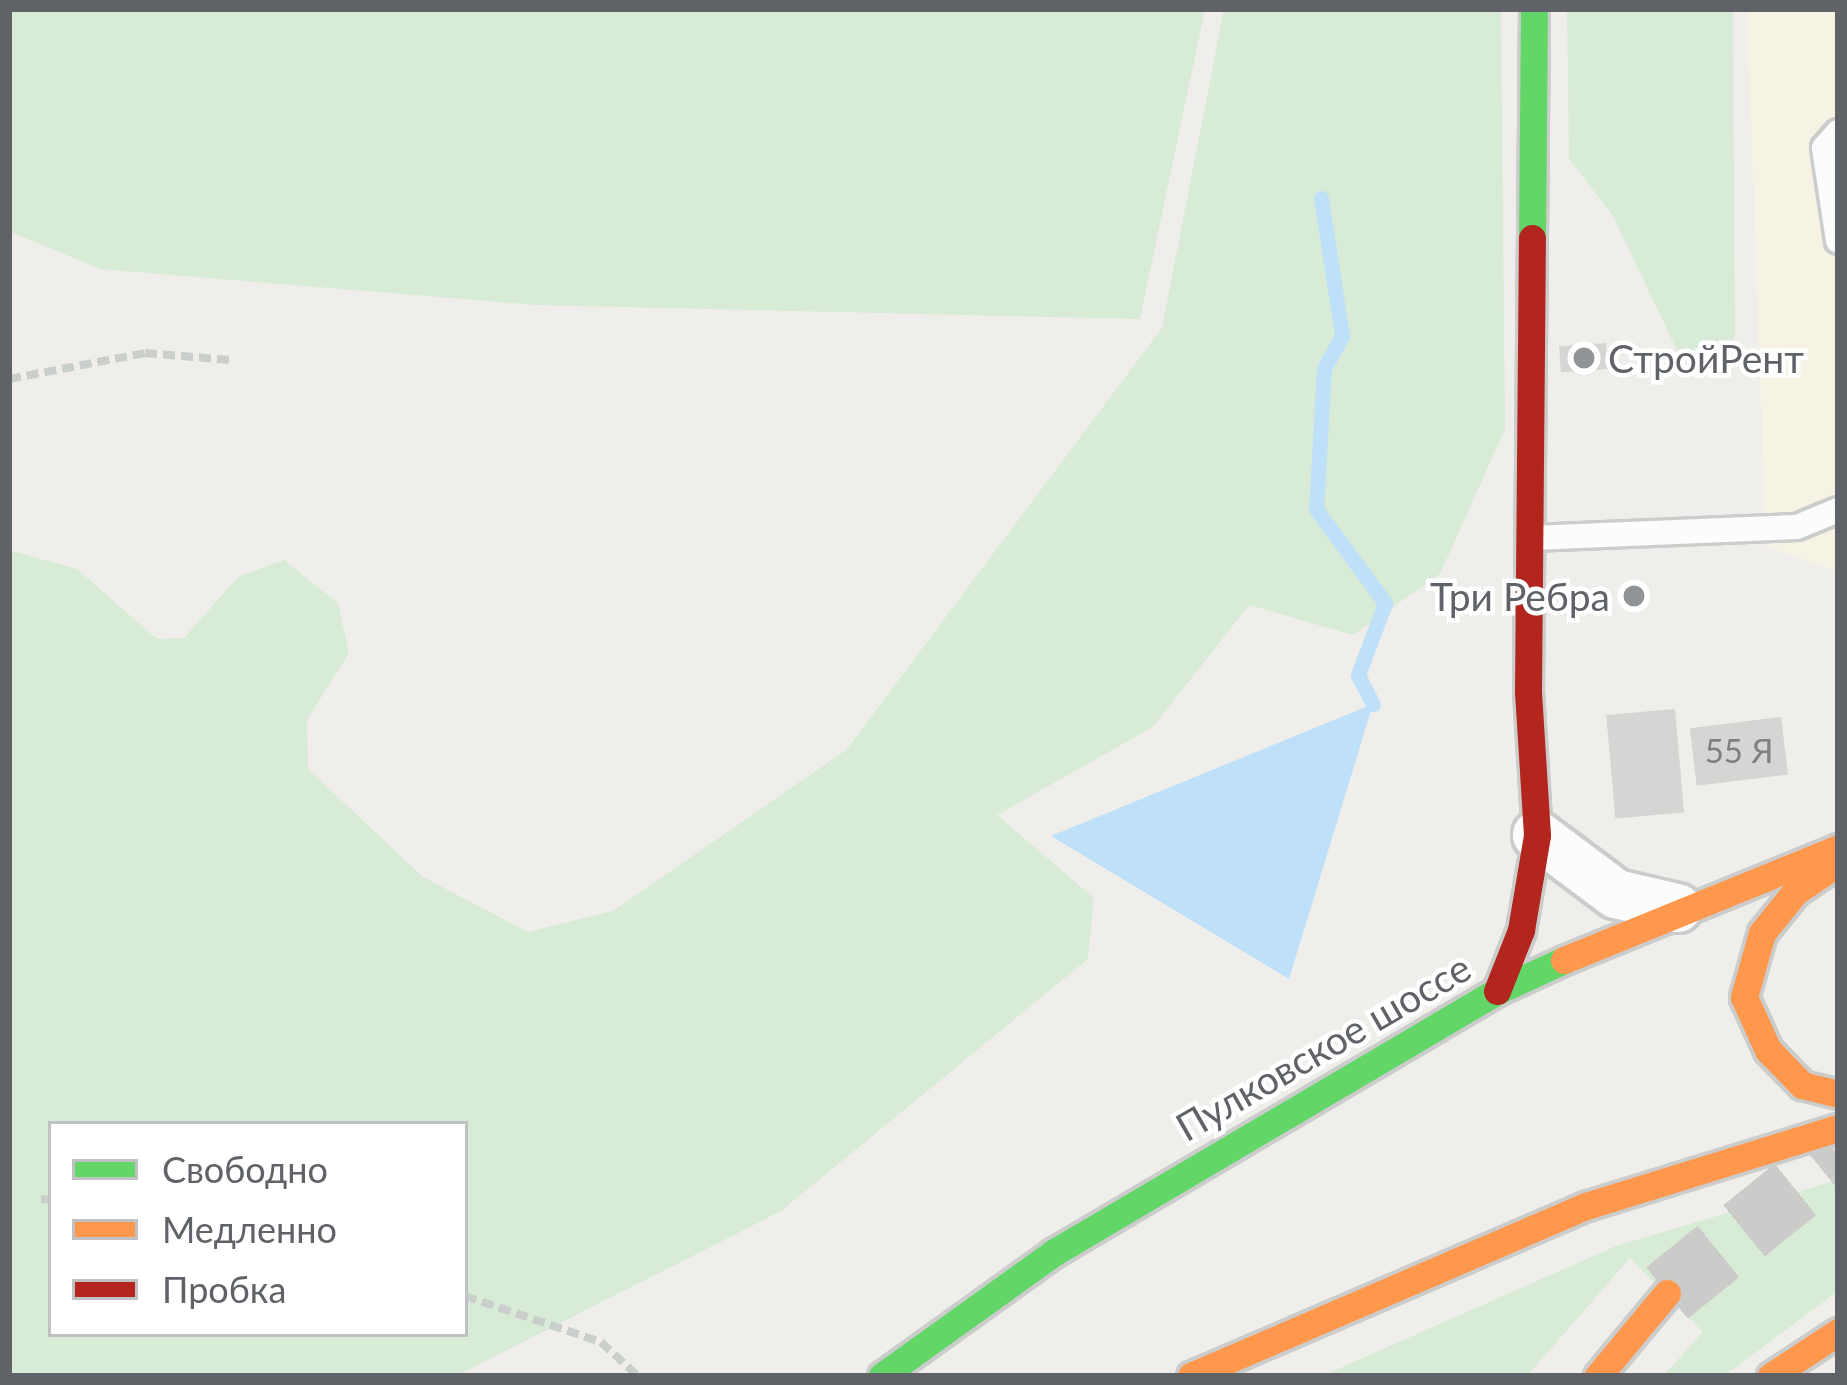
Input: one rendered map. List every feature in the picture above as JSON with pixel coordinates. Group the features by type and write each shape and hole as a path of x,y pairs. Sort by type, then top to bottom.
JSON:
{"main road":[{"path":"1497,991 1521,930 1538,835 1528,691 1534,9"},
{"name":"Пулковское шоссе","path":"882,1376 1053,1253 1497,991 1677,908 1838,848"},
{"path":"1838,862 1796,892 1762,933 1744,997 1768,1050 1802,1085 1838,1094"},
{"path":"1190,1376 1586,1206 1838,1128"},
{"path":"1598,1376 1667,1293"},
{"path":"1771,1376 1838,1332"}],"street":[{"path":"1538,835 1616,894 1677,908"}],"lane":[{"path":"1838,132 1824,148 1838,241"},
{"path":"1532,538 1797,527 1838,510"}],"path":[{"path":"9,379 146,353 230,360"},
{"path":"468,1297 602,1342 638,1376"}],"shaded area":[{"path":"1747,9 1838,9 1838,571 1766,546"}],"green space":[{"path":"9,9 1205,9 1140,319 536,305 100,269 9,231"},
{"path":"1224,9 1501,9 1505,429 1440,574 1353,635 1249,605 1153,727 997,815 1094,898 1088,959 781,1211 456,1376 9,1376 9,550 77,569 157,639 184,638 239,576 284,560 338,603 349,653 307,720 308,769 423,877 528,932 613,911 846,750 1162,328"},
{"path":"1567,9 1733,9 1735,337 1713,364 1682,361 1613,216 1569,159"},
{"path":"1838,1180 1838,1291 1724,1376 1663,1376 1703,1332 1630,1258 1527,1376 1322,1376 1616,1246"}],"water":[{"path":"1373,704 1289,979 1051,836"}],"building":[{"name":"СтройРент","path":"1606,343 1608,369 1561,372 1559,346"},
{"path":"1675,709 1684,813 1615,819 1606,715"},
{"path":"1781,717 1788,775 1697,786 1690,728"}],"waterway":[{"path":"1321,198 1342,336 1324,368 1316,509 1385,603 1358,675 1373,704"}],"tunnel":[{"path":"1667,1293 1838,1155"}],"traffic: fast":[{"path":"1532,238 1534,9"},
{"path":"882,1376 1053,1253 1497,991 1564,960"}],"traffic: slow":[{"path":"1564,960 1838,848"},
{"path":"1835,865 1795,892 1762,933 1744,997 1768,1050 1802,1085 1838,1094"},
{"path":"1191,1376 1586,1206 1838,1128"},
{"path":"1598,1376 1667,1293"},
{"path":"1771,1376 1838,1332"}],"traffic: jam":[{"path":"1497,991 1521,930 1537,835 1528,691 1532,238"}],"place":[{"name":"СтройРент","path":"1584,358"},
{"name":"Три Ребра","path":"1634,596"}]}
